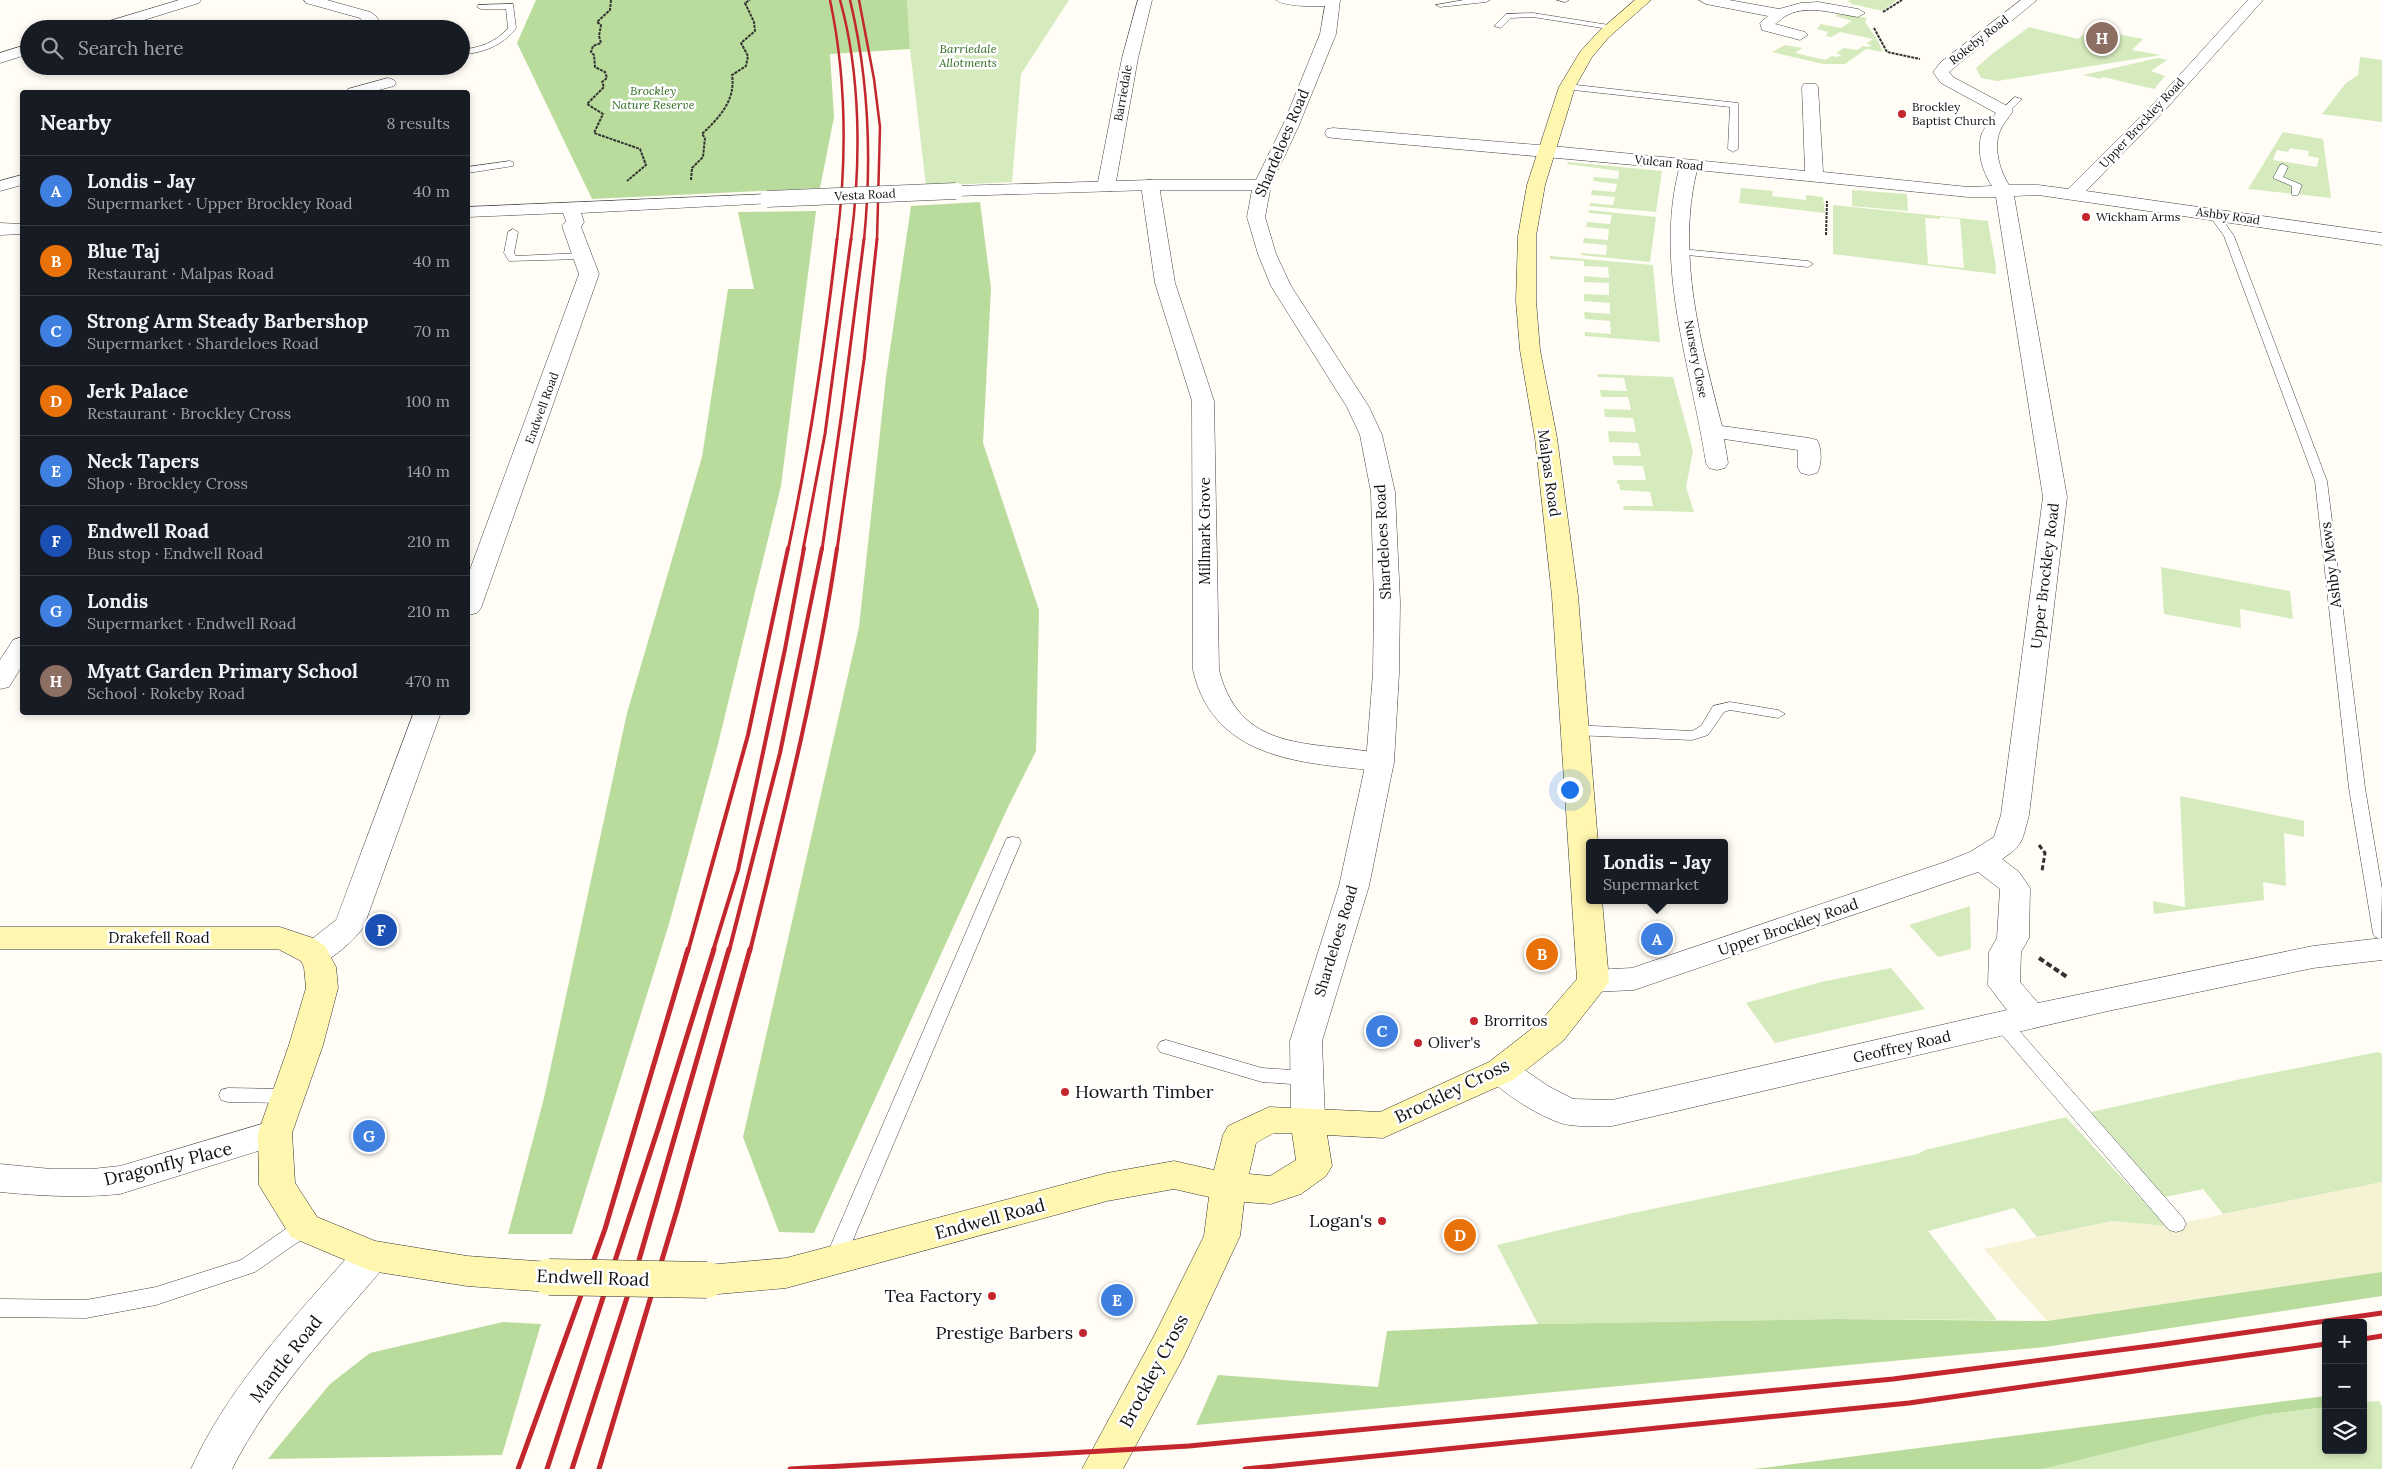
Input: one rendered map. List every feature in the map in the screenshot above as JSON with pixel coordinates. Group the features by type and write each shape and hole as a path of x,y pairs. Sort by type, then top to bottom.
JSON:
{"main road":[{"name":"Malpas Road","path":"1586,889 1565,596 1546,438 1530,350 1526,301 1527,236 1536,185 1545,151 1567,87 1585,55 1610,27 1644,0"},
{"name":"Malpas Road","path":"1587,904 1593,981"},
{"name":"Drakefell Road","path":"0,938 280,938 302,946 314,954"},
{"path":"304,1227 277,1185 275,1133 322,988 320,967 314,954"},
{"name":"Brockley Cross","path":"1308,1120 1383,1125 1501,1071 1551,1032 1593,981"},
{"path":"1228,1187 1240,1135 1269,1120 1308,1120"},
{"name":"Shardeloes Road","path":"1228,1187 1271,1190 1288,1184 1314,1166 1308,1120"},
{"name":"Endwell Road","path":"304,1227 371,1256 467,1272 550,1278 708,1280 786,1274 1107,1187 1174,1175 1228,1187"},
{"name":"Brockley Cross","path":"1102,1469 1169,1346 1222,1236 1228,1187"}],"street":[{"path":"128,20 194,0"},
{"path":"312,0 365,16 372,20"},
{"name":"Barriedale","path":"1106,187 1130,58 1145,0"},
{"path":"1283,0 1333,1"},
{"path":"1706,0 1780,14"},
{"name":"Rokeby Road","path":"2011,105 1947,80 1941,72 1947,65 2030,0"},
{"name":"Upper Brockley Road","path":"2073,194 2160,105 2256,0"},
{"name":"Shardeloes Road","path":"1308,1120 1306,1041 1354,886 1380,762 1386,673 1387,602 1381,482 1371,435 1358,407 1281,286 1267,254 1256,217 1256,205 1262,185 1291,125 1328,34 1333,1"},
{"path":"1800,35 1766,27 1767,23 1795,4 1806,2 1858,13"},
{"path":"0,58 20,52"},
{"path":"372,90 390,88 387,75"},
{"path":"1810,87 1821,177"},
{"name":"Upper Brockley Road","path":"1593,981 1634,979 1981,859 2007,842 2015,815 2055,497 2013,234 2004,191 1994,176 1988,150 1991,132 2011,105"},
{"name":"Vulcan Road","path":"1333,133 1545,151 1968,192 2004,191"},
{"name":"Nursery Close","path":"1689,165 1681,198 1681,252 1693,352 1712,431 1717,463"},
{"path":"0,186 20,181"},
{"name":"Vesta Road","path":"470,212 956,191 1150,185 1262,185"},
{"name":"Millmark Grove","path":"1150,185 1165,283 1203,401 1206,670 1214,695 1230,720 1255,738 1293,752 1380,762"},
{"path":"2004,191 2038,190 2073,194"},
{"name":"Ashby Road","path":"2073,194 2214,215 2297,221 2382,239"},
{"name":"Endwell Road","path":"470,602 589,274 571,226 575,222 571,208"},
{"path":"0,229 20,229"},
{"path":"1712,431 1809,445 1809,468"},
{"path":"0,680 20,648"},
{"path":"314,954 349,926 427,715"},
{"path":"1981,859 2008,879 2015,888 2013,938 2005,952 2004,985 2017,1020"},
{"name":"Geoffrey Road","path":"2313,957 2382,933"},
{"name":"Geoffrey Road","path":"1501,1071 1536,1095 1568,1112 1612,1113 2108,999 2313,957 2382,949"},
{"name":"Dragonfly Place","path":"0,1178 51,1183 92,1183 120,1180 275,1133"},
{"name":"Mantle Road","path":"211,1469 234,1425 288,1352 371,1256"}],"lane":[{"path":"1440,5 1486,0"},
{"path":"470,51 489,48 498,44 512,28 510,6 481,7"},
{"path":"1498,26 1509,16 1533,15 1610,27"},
{"path":"1567,87 1735,106 1733,148"},
{"path":"470,170 510,164"},
{"path":"2283,167 2278,178 2297,185 2295,193"},
{"name":"Ashby Mews","path":"2214,215 2229,236 2321,481 2357,788 2382,933"},
{"path":"513,232 509,253 513,260 581,256"},
{"path":"1681,252 1808,264"},
{"path":"1574,730 1680,736 1699,735 1707,728 1718,709 1738,707 1778,714"},
{"path":"833,1262 1013,842"},
{"path":"2017,1020 2176,1224"},
{"path":"1166,1047 1262,1075 1306,1078"},
{"path":"228,1095 288,1096"},
{"path":"0,1308 86,1309 156,1296 248,1266 304,1227"}],"path":[{"path":"611,0 610,10 597,22 602,25 598,36 601,43 593,46 591,52 594,56 595,67 605,72 607,78 602,82 604,87 587,104 603,114 594,133 640,149 646,165 627,181"},
{"path":"687,184 692,179 692,168 703,157 705,138 702,134 720,117 723,108 731,98 733,93 732,74 746,66 748,56 741,43 755,31 754,22 745,3 750,0"},
{"path":"1877,16 1902,0"},
{"path":"1874,28 1887,52 1947,65"},
{"path":"1821,177 1826,235"},
{"path":"2013,938 2056,970 2108,999"}],"shaded area":[{"path":"2382,1182 2382,1272 2047,1321 1984,1249 2112,1221 2166,1226"}],"green space":[{"name":"Brockley Nature Reserve","path":"536,0 907,0 910,49 830,54 834,117 820,188 592,199 517,43"},
{"name":"Barriedale Allotments","path":"907,0 1069,0 1021,74 1012,182 926,186 910,49"},
{"path":"1897,0 1882,11 1852,4 1848,1"},
{"path":"1840,13 1867,18 1865,22 1883,52 1866,49 1845,64 1823,64 1772,52 1785,45 1802,48 1795,53 1825,60 1832,56 1838,57 1841,55 1836,53 1844,48 1857,50 1863,46 1868,47 1872,45 1866,44 1873,39 1840,32 1831,37 1826,36 1828,32 1817,29 1821,24 1841,28 1852,21 1835,16"},
{"path":"2029,27 2078,39 2091,29 2143,39 2132,50 2161,55 1997,81 1981,78 1976,68"},
{"path":"2360,57 2382,60 2382,122 2322,114 2346,83 2358,75"},
{"path":"2158,58 2167,60 2151,71 2165,76 2154,89 2103,77 2101,79 2083,75"},
{"path":"2283,132 2323,139 2331,198 2248,189","holes":["2290,148 2309,151 2308,156 2319,158 2317,167 2273,160 2277,150 2288,152"]},
{"path":"1568,162 1662,171 1656,212 1590,206 1590,203 1613,205 1615,197 1591,195 1592,190 1615,192 1617,184 1593,181 1594,177 1618,179 1619,171 1567,164"},
{"path":"1741,188 1773,191 1772,196 1806,200 1806,195 1823,197 1825,213 1739,203"},
{"path":"1852,190 1907,194 1908,211 1852,206"},
{"path":"980,202 991,288 983,443 1039,610 1036,751 1008,807 814,1233 779,1232 743,1137 859,627 886,377 911,206"},
{"path":"1833,205 1988,221 1996,274 1833,254","holes":["1925,218 1960,219 1964,268 1928,264"]},
{"path":"1589,210 1656,217 1650,262 1581,255 1581,253 1606,255 1607,245 1583,243 1584,238 1608,240 1609,229 1586,227 1587,222 1610,224 1612,215 1589,213"},
{"path":"816,211 781,486 717,748 669,924 572,1234 508,1234 544,1098 627,713 702,457 728,289 754,289 738,212"},
{"path":"1550,256 1653,265 1660,342 1585,336 1585,332 1611,334 1610,321 1585,319 1584,312 1610,314 1610,303 1584,301 1584,294 1609,295 1609,283 1584,282 1584,276 1609,278 1608,267 1584,266 1584,261 1550,259"},
{"path":"1597,374 1673,377 1693,451 1686,487 1694,512 1624,510 1623,506 1653,506 1650,492 1620,490 1619,484 1617,484 1617,480 1646,480 1643,466 1614,465 1612,456 1641,456 1638,443 1609,442 1608,431 1636,432 1633,418 1605,417 1604,409 1631,410 1628,397 1601,397 1600,390 1627,391 1624,378 1598,377"},
{"path":"2161,567 2290,591 2293,619 2240,609 2241,628 2164,614"},
{"path":"2180,796 2304,821 2304,837 2284,833 2286,886 2263,882 2264,900 2154,914 2153,901 2185,907"},
{"path":"1970,906 1971,949 1938,957 1909,925"},
{"path":"1891,968 1925,1009 1775,1043 1746,1003 1821,982"},
{"path":"2378,1052 2382,1054 2382,1182 2223,1214 2203,1189 2165,1197 2091,1112 2236,1080"},
{"path":"2066,1117 2166,1226 2112,1221 2037,1237 2014,1208 1928,1231 1997,1320 1836,1319 1538,1324 1497,1245 1628,1214 1918,1154 1925,1150"},
{"path":"2382,1272 2382,1296 2045,1347 1196,1425 1218,1375 1378,1387 1387,1331 1538,1324 1836,1319 2047,1321"},
{"path":"503,1322 541,1324 502,1455 268,1459 330,1384 370,1353"},
{"path":"2322,1397 2322,1408 2263,1415 2043,1469 1754,1469"},
{"path":"2379,1401 2382,1406 2382,1469 2043,1469 2263,1415 2322,1408 2322,1454 2367,1454 2367,1402"}],"railway":[{"path":"830,0 840,60 844,120 843,180 837,240"},
{"path":"840,0 852,58 857,119 856,181 851,240"},
{"path":"850,0 861,59 867,119 868,179 864,240"},
{"path":"859,0 874,79 880,127 877,240"},
{"path":"788,550 816,394 837,239"},
{"path":"803,550 825,434 851,239"},
{"path":"822,550 864,239"},
{"path":"837,550 864,360 877,239"},
{"path":"688,951 748,735 788,548"},
{"path":"713,951 738,870 785,649 804,548"},
{"path":"729,951 780,753 822,548"},
{"path":"750,951 787,801 820,650 837,548"},
{"path":"518,1469 605,1229 688,949"},
{"path":"547,1469 659,1126 714,949"},
{"path":"572,1469 639,1260 729,949"},
{"path":"599,1469 677,1210 750,949"},
{"path":"790,1469 1189,1446 1893,1379 2158,1345 2382,1313"},
{"path":"2367,1338 2382,1336"},
{"path":"1245,1469 1909,1403 2322,1345"}],"place":[{"name":"Myatt Garden Primary School","path":"2102,38"},
{"name":"Brockley Baptist Church","path":"1902,114"},
{"name":"Wickham Arms","path":"2086,217"},
{"name":"Endwell Road","path":"381,930"},
{"name":"Londis - Jay","path":"1657,939"},
{"name":"Blue Taj","path":"1542,954"},
{"name":"Brorritos","path":"1474,1021"},
{"name":"Strong Arm Steady Barbershop","path":"1382,1031"},
{"name":"Oliver's","path":"1418,1043"},
{"name":"Howarth Timber","path":"1065,1092"},
{"name":"Londis","path":"369,1136"},
{"name":"Logan's","path":"1382,1221"},
{"name":"Jerk Palace","path":"1460,1235"},
{"name":"Tea Factory","path":"992,1296"},
{"name":"Neck Tapers","path":"1117,1300"},
{"name":"Prestige Barbers","path":"1083,1333"}]}
